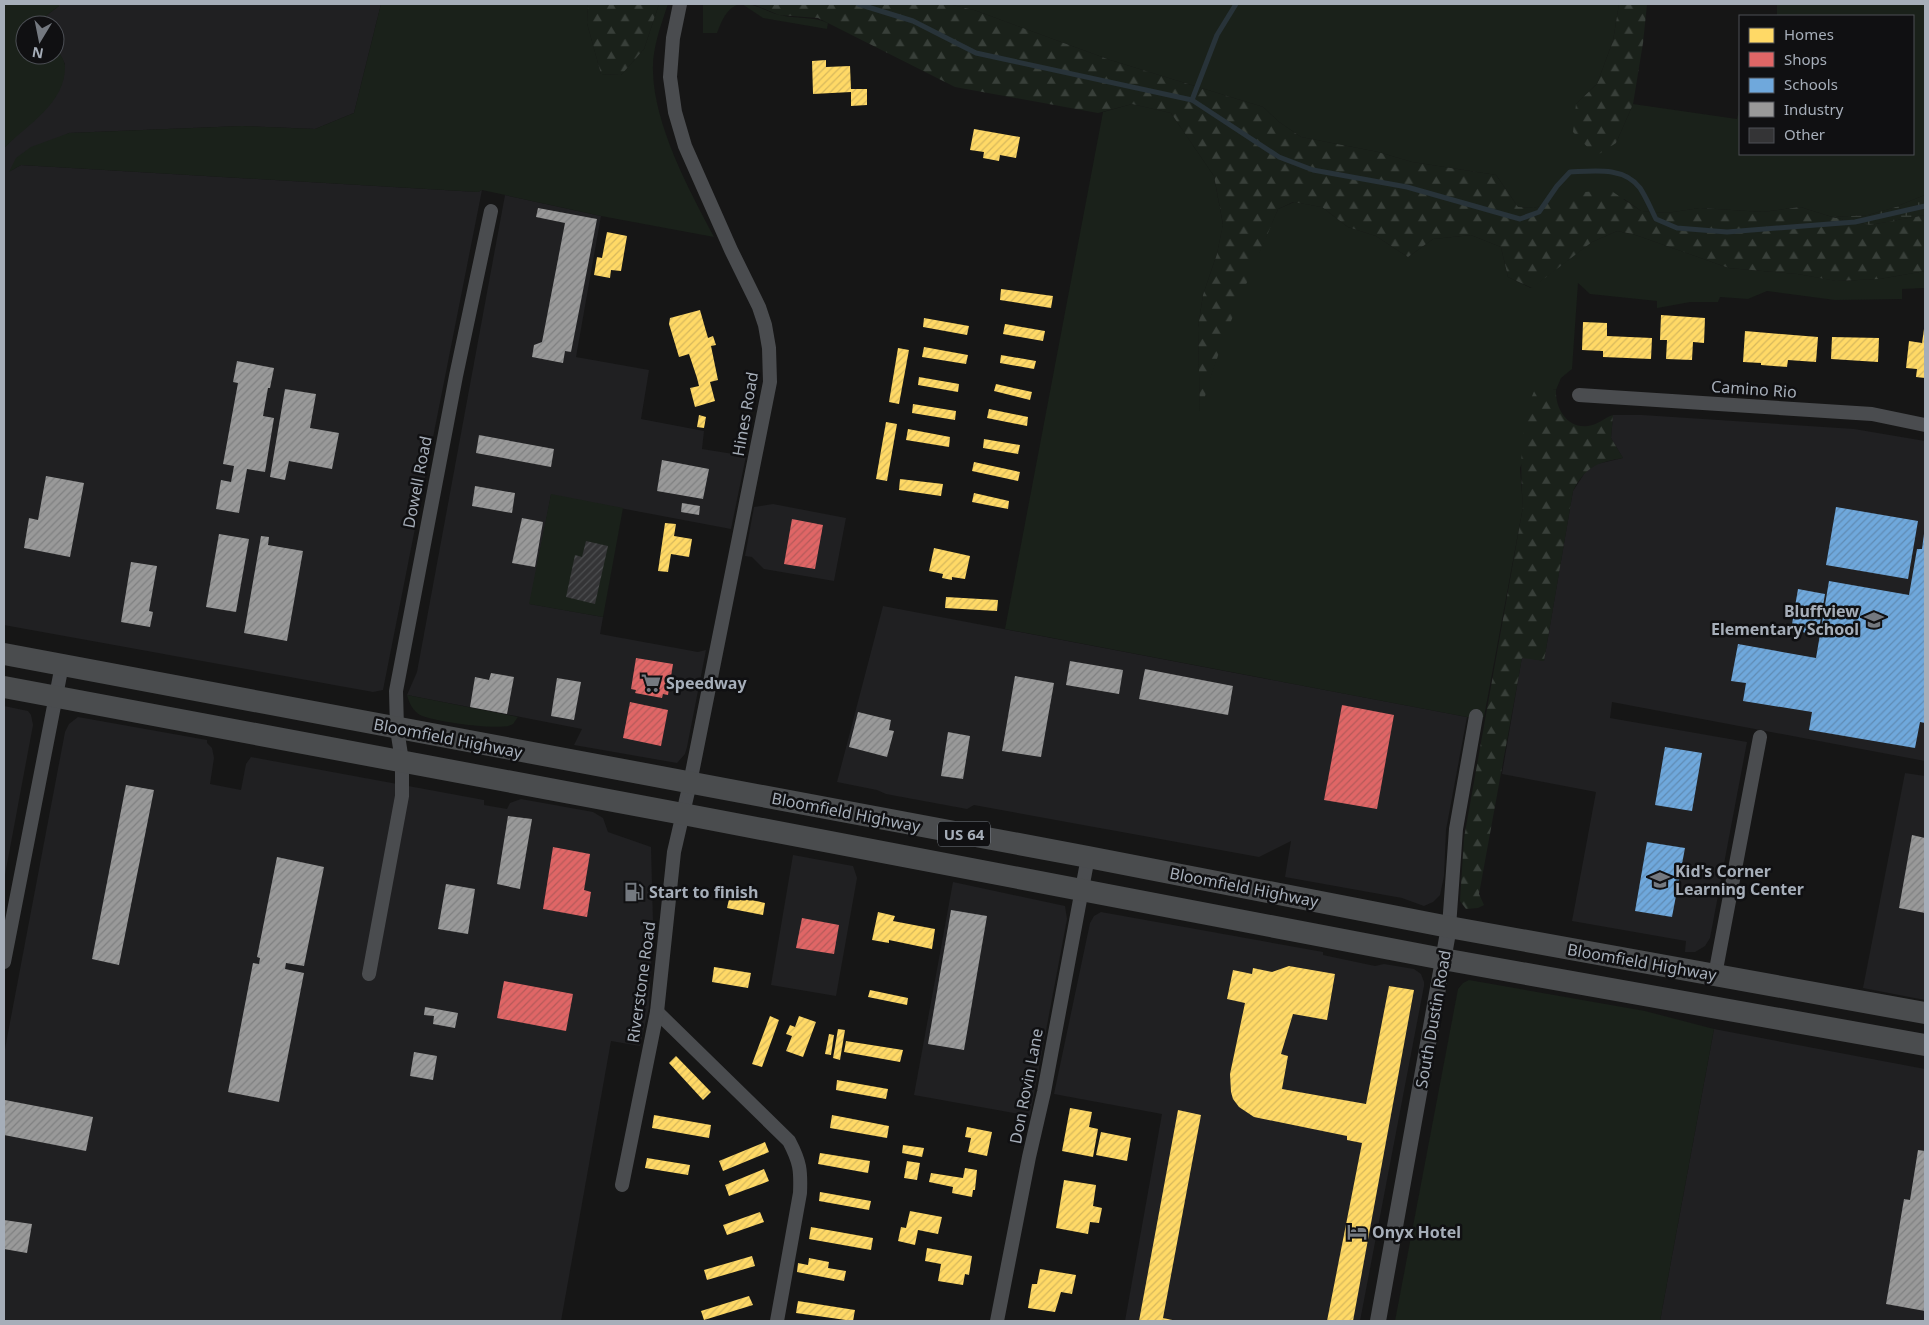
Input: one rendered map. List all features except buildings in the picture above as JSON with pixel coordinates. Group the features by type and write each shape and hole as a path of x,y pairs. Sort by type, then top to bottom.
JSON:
{"highway":[{"name":"Bloomfield Highway","path":"4,654 1088,857 1449,927 1925,1014"},
{"name":"Bloomfield Highway","path":"4,687 1443,959 1925,1045"}],"street":[{"name":"Hines Road","path":"680,4 673,38 670,76 675,112 685,146 765,325 770,364 767,400 690,783"},
{"name":"Dowell Road","path":"402,761 397,729 396,690 452,395 491,211"},
{"name":"Camino Rio","path":"1579,395 1872,414 1925,425"},
{"path":"4,962 62,665"},
{"name":"South Dustin Road","path":"1378,1321 1449,927 1456,830 1476,716"},
{"path":"1715,975 1760,737"},
{"path":"369,974 402,796 402,761"},
{"name":"Riverstone Road","path":"622,1185 658,1012 674,852 690,783"},
{"name":"Don Rovin Lane","path":"997,1321 1029,1157 1044,1092 1088,857"},
{"path":"658,1012 789,1141 798,1159 801,1176 800,1193 776,1321"}],"shaded area":[{"path":"59,4 381,4 354,113 315,129 242,126 69,133 10,171 21,165 478,192 482,190 383,690 373,692 4,625 4,148 21,131 65,65 65,15 47,15"},
{"path":"505,195 601,216 576,357 649,370 641,419 704,431 702,449 746,456 731,529 551,495 530,604 603,617 600,634 698,652 706,650 687,747 685,754 677,763 574,745 582,729 407,695 417,672"},
{"path":"1613,415 1642,415 1854,429 1925,441 1925,761 1612,702 1610,718 1747,742 1710,938 1705,946 1695,952 1685,952 1686,941 1572,921 1596,792 1502,774 1522,657 1544,661 1573,491 1586,471 1597,464 1623,458 1611,438"},
{"path":"773,504 846,518 834,581 764,569 752,557 745,556 754,507"},
{"path":"883,606 1467,717 1446,830 1444,876 1440,895 1433,902 1424,906 1402,898 1285,877 1291,841 1259,857 974,805 967,809 886,794 877,790 837,782"},
{"path":"4,706 28,711 33,725 4,880"},
{"path":"78,717 207,740 207,743 212,748 214,758 210,784 241,790 246,764 251,757 484,800 484,805 507,809 510,803 521,799 593,812 603,818 608,832 651,847 653,923 649,1007 640,1046 611,1041 561,1321 4,1321 4,1054 65,732 69,724"},
{"path":"1905,773 1925,776 1925,1000 1863,988"},
{"path":"793,855 853,866 857,878 836,996 771,985"},
{"path":"953,882 1065,906 1067,919 1030,1116 914,1095"},
{"path":"1101,912 1323,952 1323,955 1375,966 1384,964 1414,969 1421,974 1424,986 1360,1321 1125,1321 1162,1114 1054,1094 1090,923 1094,916"},
{"path":"1714,1029 1925,1069 1925,1321 1660,1321"}],"green space":[{"path":"4,4 59,4 47,15 15,15 15,65 65,65 64,79 59,91 44,112 4,148"},
{"path":"381,4 588,4 587,23 601,74 621,75 644,49 659,4 668,4 658,37 653,63 659,113 674,157 714,237 601,216 482,190 478,192 21,165 9,172 16,158 31,147 69,133 242,126 315,129 354,113"},
{"path":"588,4 659,4 644,49 621,75 601,74 587,23"},
{"path":"703,4 739,4 728,12 717,33 703,33"},
{"path":"742,4 753,5 775,14 822,21 828,23 827,29 763,18"},
{"path":"753,4 948,4 974,10 1110,60 1263,107 1279,122 1301,137 1378,152 1412,162 1496,175 1518,207 1534,208 1585,192 1610,190 1641,211 1667,213 1700,208 1763,212 1800,207 1832,217 1870,225 1925,215 1925,271 1879,279 1836,281 1798,274 1729,268 1633,234 1617,231 1592,242 1532,288 1508,277 1501,247 1471,235 1433,239 1408,257 1376,236 1348,227 1322,207 1293,202 1278,209 1225,336 1200,415 1198,328 1203,295 1217,254 1223,224 1214,176 1171,113 1132,104 1098,113 955,87 818,18 779,15"},
{"path":"948,4 1619,4 1613,41 1597,84 1576,104 1616,143 1633,104 1737,119 1739,110 1739,155 1914,155 1914,15 1777,15 1777,4 1925,4 1925,195 1893,208 1868,215 1832,217 1800,207 1763,212 1700,208 1667,213 1641,211 1624,199 1549,204 1534,208 1518,207 1496,175 1412,162 1378,152 1301,137 1279,122 1263,107 1110,60 974,10"},
{"path":"1619,4 1647,4 1643,43 1633,104 1616,143 1596,156 1573,132 1576,104 1597,84 1613,41"},
{"path":"1132,104 1171,113 1214,176 1223,225 1217,254 1203,295 1198,328 1200,412 1229,321 1278,209 1294,202 1322,207 1348,227 1376,236 1408,257 1433,239 1471,235 1501,247 1508,277 1531,288 1592,242 1617,231 1633,234 1729,268 1798,274 1837,281 1879,279 1925,271 1925,288 1902,289 1902,299 1835,300 1767,291 1748,299 1720,297 1718,302 1690,302 1657,308 1657,301 1590,294 1578,283 1572,369 1561,378 1556,390 1553,389 1520,468 1523,507 1484,717 1467,717 1005,629 1103,112"},
{"path":"1925,195 1925,215 1870,225 1832,217 1868,215 1893,208"},
{"path":"1537,385 1556,390 1560,410 1568,421 1574,424 1588,426 1613,415 1611,438 1623,458 1606,461 1593,467 1582,476 1573,491 1544,661 1522,658 1479,894 1484,905 1478,908 1466,909 1460,901 1464,838 1523,507 1521,460 1524,429 1531,399"},
{"path":"551,494 623,508 603,617 529,604"},
{"path":"407,695 518,717 513,724 496,727 438,720 420,715 412,706"},
{"path":"1469,980 1645,1011 1714,1029 1660,1321 1395,1321 1458,989"}],"waterway":[{"path":"858,4 913,21 976,53 1192,100 1279,157 1313,170 1407,187 1520,219 1539,212 1557,186 1570,172 1588,171 1617,173 1633,181 1640,188 1656,219 1677,228 1727,232 1855,222 1925,206"},
{"path":"1192,100 1217,35 1236,4"}],"place":[{"name":"Bluffview Elementary School","path":"1874,620"},
{"name":"Speedway","path":"651,683"},
{"name":"Kid's Corner Learning Center","path":"1660,880"},
{"name":"Start to finish","path":"634,892"},
{"name":"Onyx Hotel","path":"1357,1232"}]}
